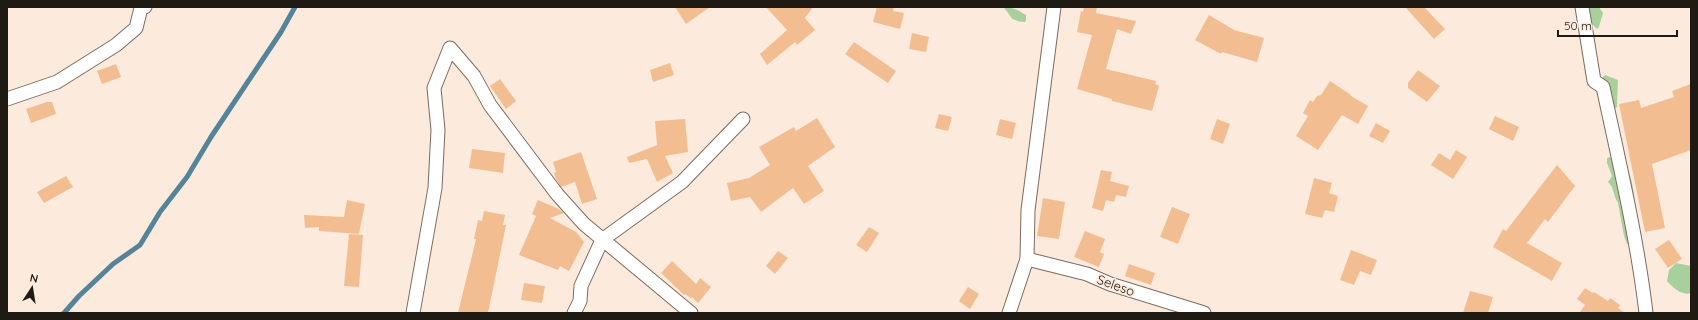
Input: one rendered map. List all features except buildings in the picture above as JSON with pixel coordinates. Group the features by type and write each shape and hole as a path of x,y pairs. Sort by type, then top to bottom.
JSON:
{"street":[{"path":"7,99 57,82 116,45 136,28 141,8 145,7"},
{"path":"1009,313 1027,259 1028,210 1054,7"},
{"path":"1582,7 1594,81 1603,87 1620,164 1642,282 1646,313"},
{"path":"413,313 435,188 438,130 434,88 450,48 474,76 490,105 557,194 584,224 691,313"},
{"path":"574,313 580,302 581,286 602,240 682,182 743,119"},
{"name":"Seleso","path":"1027,259 1087,274 1110,284 1204,313"}],"green space":[{"path":"1003,7 1015,9 1026,15 1025,22 1013,19"},
{"path":"1590,7 1599,7 1603,13 1597,29 1590,22"},
{"path":"1605,75 1618,80 1617,107 1613,110 1602,81 1602,78"},
{"path":"1613,156 1625,166 1629,172 1633,188 1641,233 1635,244 1627,244 1624,236 1618,203 1612,187 1608,182 1612,176 1607,163 1607,158"},
{"path":"1676,263 1691,266 1691,293 1684,293 1675,289 1667,281 1669,270"}],"waterway":[{"path":"64,313 79,296 113,264 140,245 160,212 187,177 211,137 281,32 295,7"}]}
